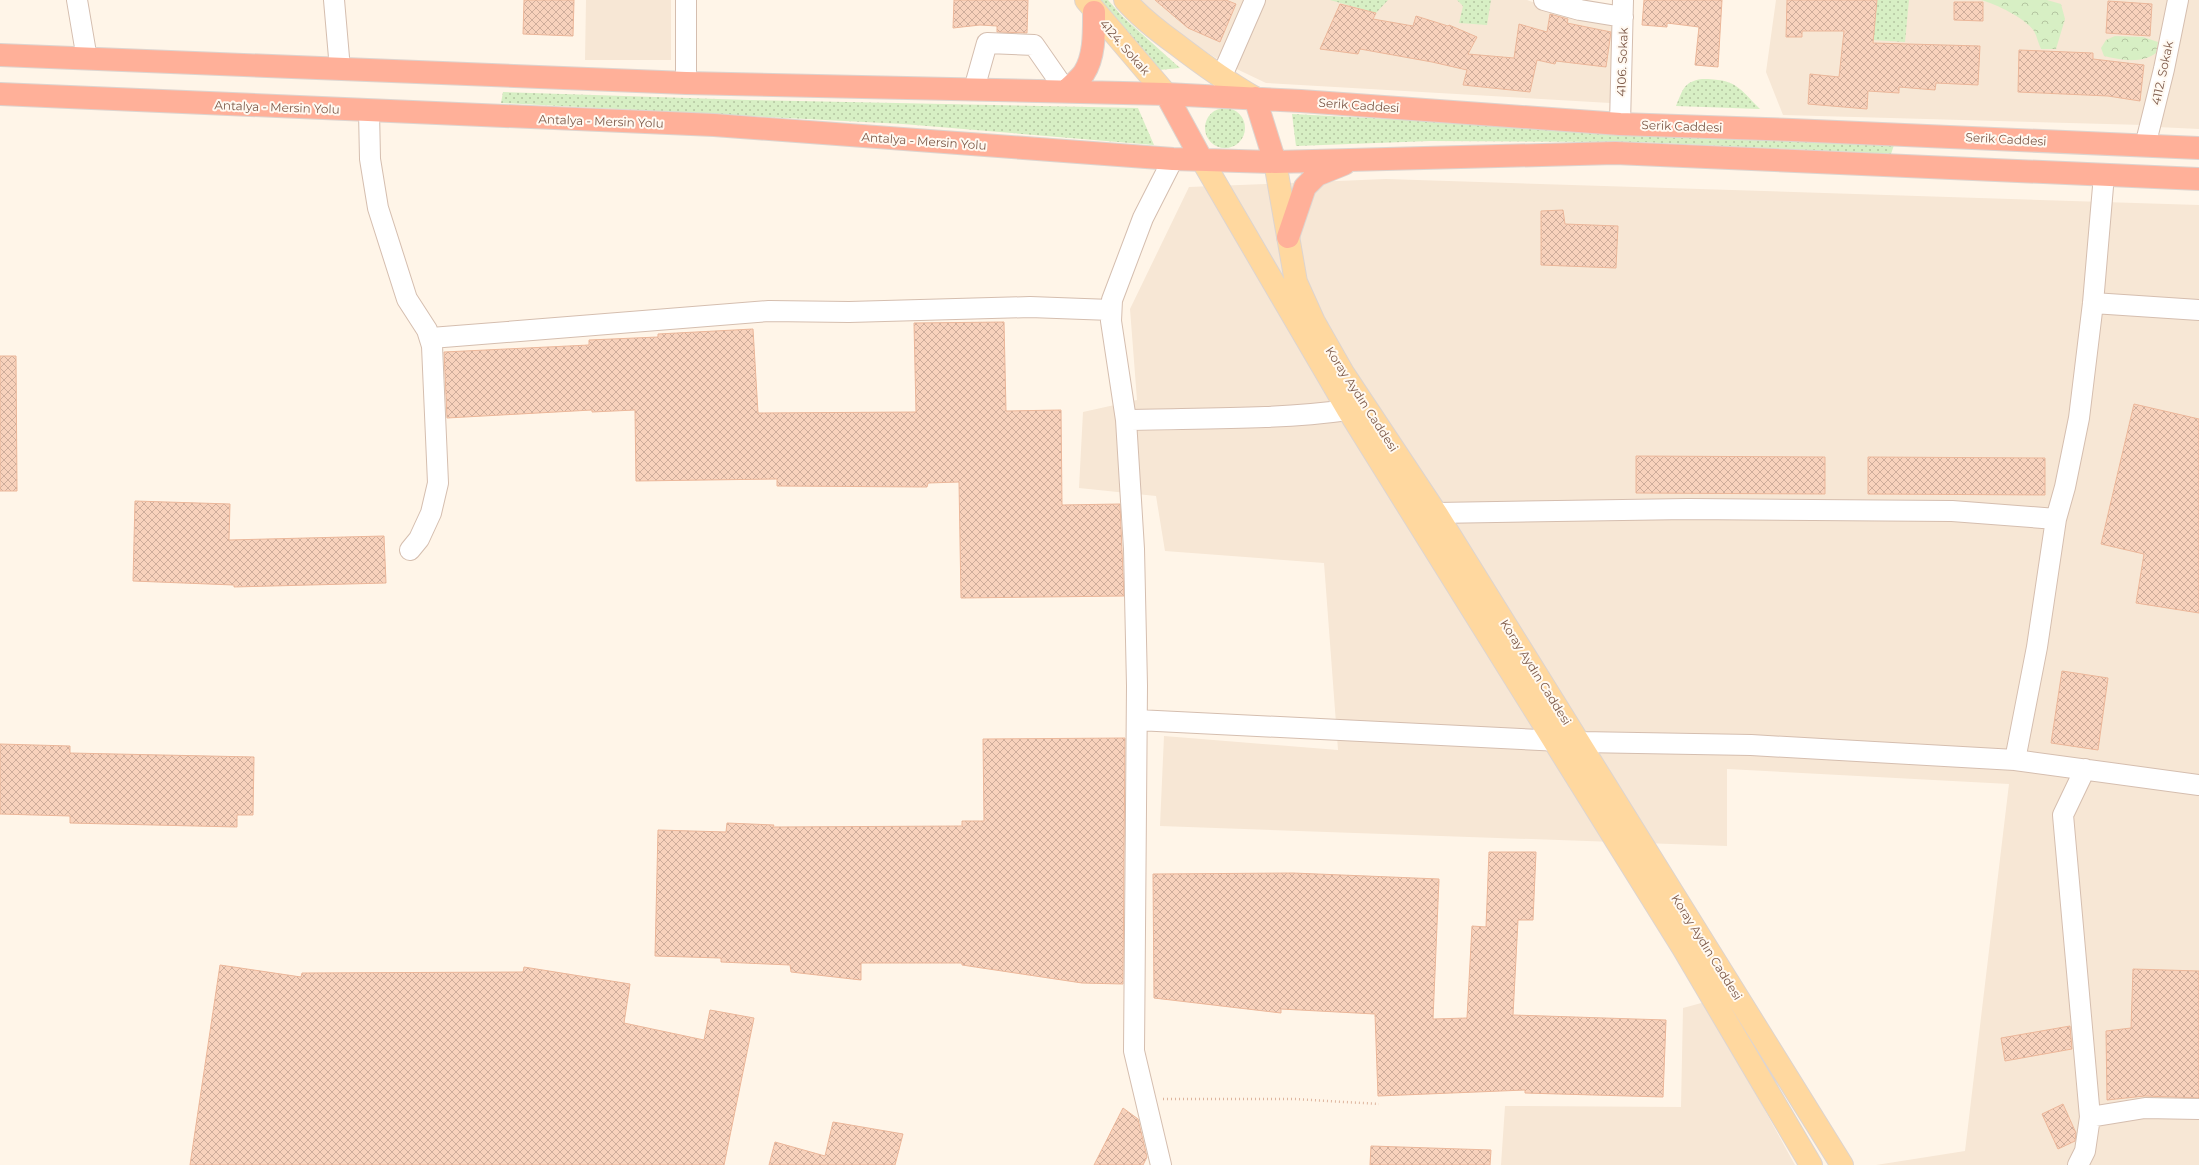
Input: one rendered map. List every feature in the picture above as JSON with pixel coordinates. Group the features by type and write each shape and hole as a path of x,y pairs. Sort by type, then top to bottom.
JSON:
{"highway":[{"path":"1066,91 1084,72 1088,62 1094,34 1090,6"},
{"path":"0,55 686,83 1166,94 1202,160 1275,162 1614,154 2199,179"},
{"name":"Antalya - Mersin Yolu","path":"0,94 714,126 1202,160"},
{"name":"Serik Caddesi","path":"1166,94 1255,98 1620,124 2199,148"},
{"path":"1255,98 1275,162"},
{"path":"1288,237 1305,187 1317,175 1354,160"}],"main road":[{"path":"1125,0 1135,12 1221,78 1255,98"},
{"name":"4124. Sokak","path":"1090,6 1166,94"},
{"path":"1202,160 1348,410 1683,948 1811,1165"},
{"name":"Koray Aydın Caddesi","path":"1275,162 1281,188 1296,282 1314,322 1343,373 1436,513 1842,1165"}],"street":[{"path":"77,0 87,59"},
{"path":"334,0 340,69"},
{"path":"686,0 686,83"},
{"path":"1221,78 1255,0"},
{"path":"1544,0 1580,10 1623,8"},
{"name":"4112. Sokak","path":"2145,146 2164,69 2178,0"},
{"name":"4106. Sokak","path":"1620,124 1623,8"},
{"path":"974,89 987,43 1034,45 1066,91"},
{"path":"369,111 370,159 378,208 407,299 431,338 438,483 431,513 419,539 410,550"},
{"path":"1161,1165 1134,1051 1137,720 1134,549 1126,420 1111,321 1111,310 1112,300 1143,218 1173,159"},
{"path":"2015,760 2037,646 2056,519 2071,460 2093,303 2104,175"},
{"path":"2093,303 2199,310"},
{"path":"431,338 769,311 850,312 1030,307 1111,310"},
{"path":"1126,420 1282,416 1348,410"},
{"path":"1436,513 1688,509 1952,511 2056,519"},
{"path":"1137,720 1553,741 1750,745 2015,760 2199,785"},
{"path":"2078,1165 2085,1152 2090,1117 2063,815 2084,769"},
{"path":"2090,1117 2145,1108 2199,1109"}],"path":[{"path":"1146,1099 1294,1099 1378,1104"}],"shaded area":[{"path":"586,0 671,0 671,60 585,60"},
{"path":"1136,0 1527,0 1552,9 1616,22 1610,103 1266,83 1224,63 1178,34"},
{"path":"1776,0 2167,0 2144,125 1783,115 1766,72"},
{"path":"2186,0 2199,0 2199,129 2157,127"},
{"path":"1386,179 2199,205 2199,1165 1876,1165 1965,1151 2009,784 1727,769 1727,846 1160,826 1164,736 1338,750 1324,563 1165,551 1156,496 1079,488 1083,412 1137,400 1130,309 1189,187"},
{"path":"1705,1002 1795,1165 1501,1165 1505,1106 1681,1107 1683,1008"}],"green space":[{"path":"1100,0 1108,0 1123,17 1180,68 1159,70 1119,25"},
{"path":"1330,0 1388,0 1376,13"},
{"path":"1457,0 1491,0 1487,25 1459,23 1463,6"},
{"path":"1877,0 1909,0 1905,42 1873,40"},
{"path":"1981,0 2047,0 2061,4 2065,19 2056,49 2041,49 2034,31 2024,21 2002,8"},
{"path":"2115,36 2143,37 2158,42 2156,53 2144,59 2138,60 2124,60 2104,56 2101,48 2106,40"},
{"path":"1702,79 1713,79 1736,86 1760,109 1676,106 1684,88 1691,82"},
{"path":"503,92 749,100 1138,108 1154,145 903,124 501,103"},
{"path":"1229,108 1236,111 1242,117 1245,128 1244,136 1236,145 1229,148 1221,148 1214,145 1206,136 1205,124 1208,117 1217,109"},
{"path":"1292,114 1894,145 1891,154 1640,142 1430,141 1296,146"}],"building":[{"path":"524,0 574,0 573,36 523,34"},
{"path":"954,0 1028,0 1027,33 997,32 997,26 980,25 953,28"},
{"path":"1155,0 1226,0 1236,4 1220,42 1188,28"},
{"path":"1644,0 1722,0 1718,67 1695,65 1699,27 1667,23 1667,27 1642,25"},
{"path":"1787,0 1877,0 1873,43 1980,46 1978,85 1936,83 1935,90 1899,87 1899,93 1868,91 1867,109 1808,104 1810,74 1839,77 1844,31 1802,31 1802,37 1786,37"},
{"path":"2108,1 2152,4 2150,36 2106,33"},
{"path":"1954,2 1983,2 1983,21 1954,20"},
{"path":"1340,4 1376,13 1373,19 1413,26 1416,16 1448,26 1449,25 1477,37 1468,54 1514,58 1519,24 1547,32 1550,14 1568,19 1567,23 1611,32 1606,67 1556,61 1555,64 1537,60 1530,92 1463,85 1467,70 1360,49 1358,54 1320,49"},
{"path":"2019,50 2093,53 2093,59 2144,65 2140,101 2108,96 2018,92"},
{"path":"1563,210 1565,224 1618,226 1616,268 1541,265 1541,211"},
{"path":"1004,322 1006,411 1061,410 1062,505 1120,504 1124,596 961,598 959,482 928,483 927,487 777,486 777,479 636,481 635,410 592,412 592,410 447,418 444,352 589,345 589,340 658,337 658,334 753,329 758,413 916,412 914,323"},
{"path":"0,356 16,356 17,491 0,491"},
{"path":"2134,404 2199,419 2199,613 2136,603 2144,554 2101,544"},
{"path":"1636,456 1825,457 1825,494 1636,493"},
{"path":"1868,457 2045,458 2045,495 1868,494"},
{"path":"135,501 230,504 229,540 384,536 386,583 234,587 234,585 133,581"},
{"path":"2062,671 2108,678 2098,750 2051,743"},
{"path":"1125,738 1123,984 1082,983 962,965 962,963 861,963 861,980 791,972 790,965 721,962 721,958 655,956 658,830 726,832 727,823 774,825 773,827 962,826 962,821 984,821 983,739"},
{"path":"0,744 70,746 70,753 254,757 253,815 237,815 237,827 70,823 70,816 0,814"},
{"path":"1489,852 1536,852 1533,920 1518,920 1513,1015 1666,1020 1663,1097 1525,1093 1525,1090 1378,1096 1375,1014 1281,1009 1281,1013 1154,998 1153,874 1293,873 1439,879 1433,1019 1467,1018 1472,926 1486,927"},
{"path":"220,965 301,977 302,973 523,972 524,967 630,984 624,1023 704,1040 710,1010 754,1018 724,1165 190,1165"},
{"path":"2133,969 2199,971 2199,1098 2145,1096 2107,1100 2106,1031 2131,1028"},
{"path":"2070,1026 2072,1049 2005,1061 2001,1038"},
{"path":"2063,1104 2076,1133 2075,1141 2058,1149 2042,1114"},
{"path":"1123,1108 1138,1119 1147,1157 1143,1165 1094,1165"},
{"path":"833,1122 903,1134 895,1165 769,1165 775,1142 825,1156"},
{"path":"1371,1146 1491,1150 1490,1165 1370,1165"}]}
